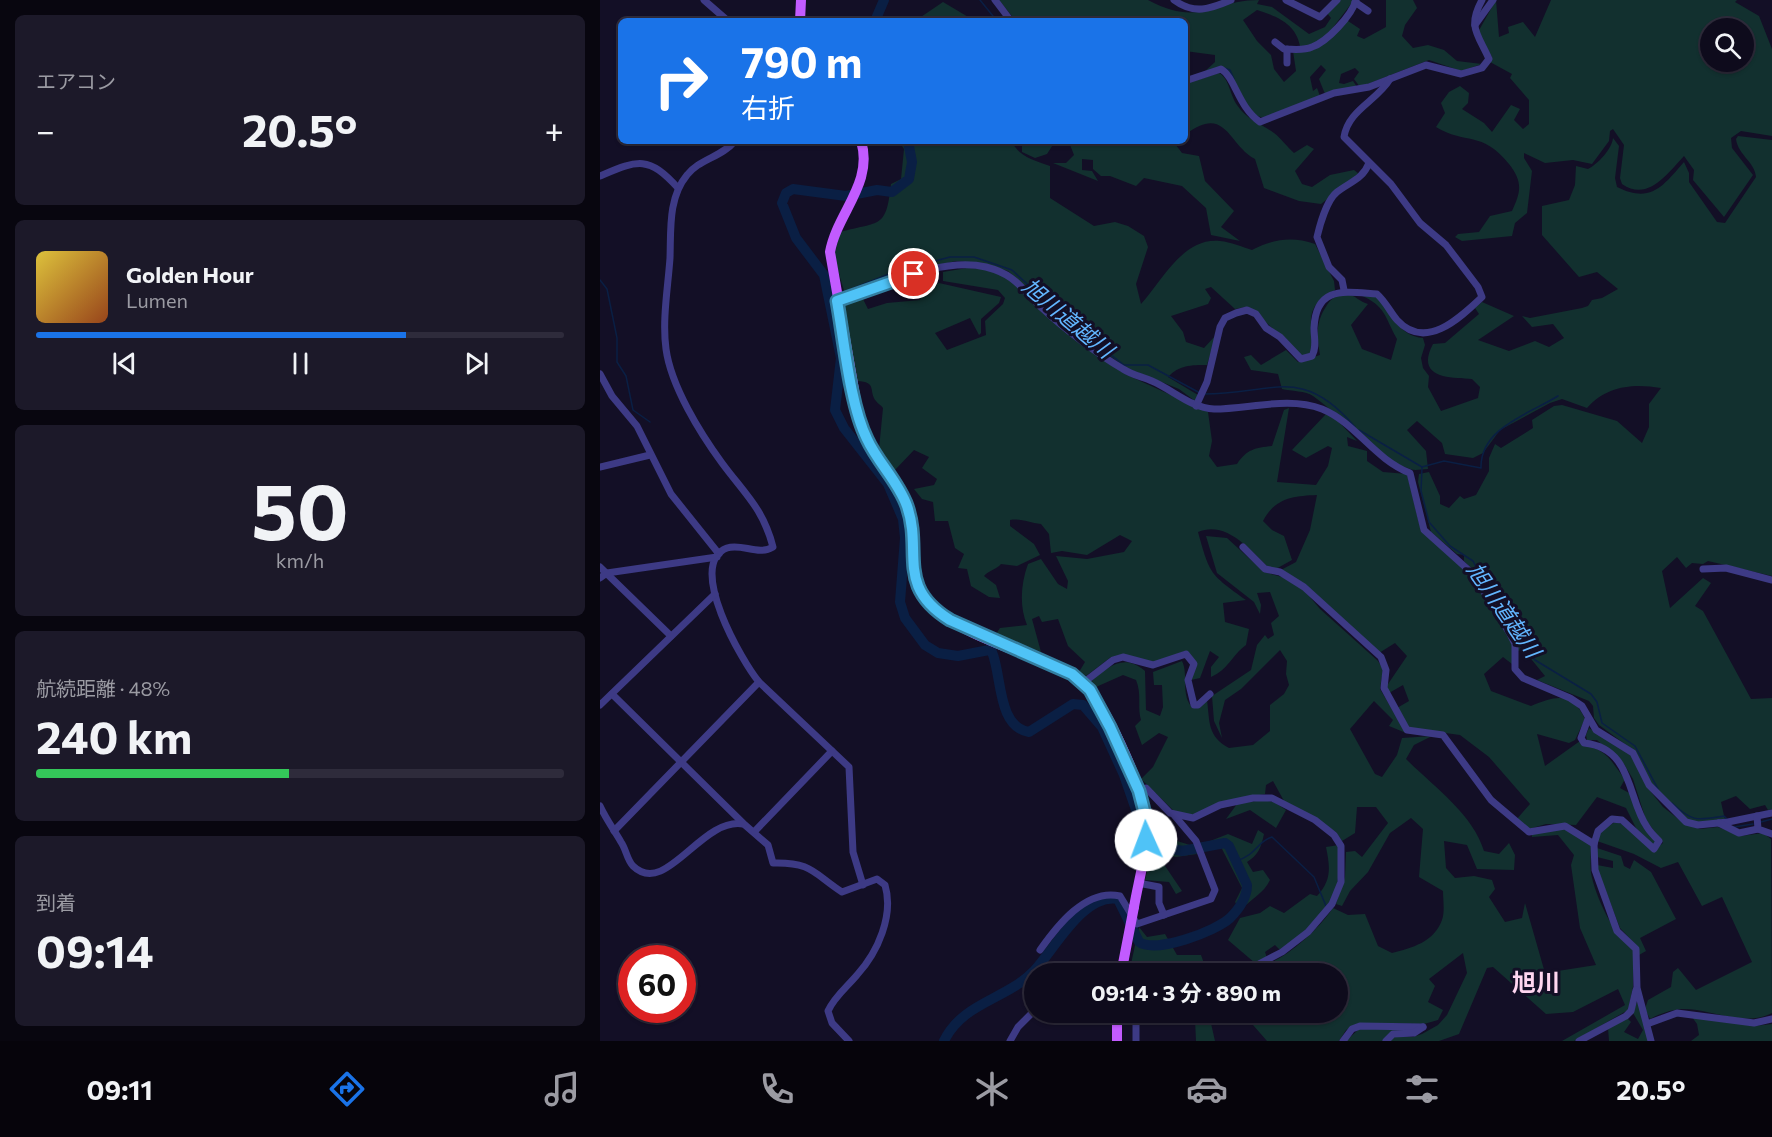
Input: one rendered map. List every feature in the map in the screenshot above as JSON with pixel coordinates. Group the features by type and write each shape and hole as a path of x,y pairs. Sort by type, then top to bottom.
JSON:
{"main road":[{"path":"800,18 801,0"},
{"path":"862,144 866,163 853,198 831,243 830,260 860,424 873,451 898,486 907,506 914,575 924,597 950,620 1061,669 1083,682 1098,702 1139,791 1145,813 1145,844 1123,963"},
{"path":"1117,1023 1117,1041"}],"street":[{"path":"704,0 725,18"},
{"path":"995,0 1009,18"},
{"path":"1174,0 1195,10 1210,9 1231,0"},
{"path":"1286,0 1320,17 1337,0"},
{"path":"1476,25 1473,21 1474,14 1482,0"},
{"path":"1188,80 1221,69 1228,73 1243,105 1260,122 1334,93 1369,87 1431,64 1461,74 1482,68 1489,59 1475,33 1476,25 1493,0"},
{"path":"1275,42 1287,49 1314,47 1329,35 1356,1 1368,11"},
{"path":"1287,49 1287,63"},
{"path":"1196,406 1225,318 1247,310 1256,314 1266,328 1280,337 1301,359 1312,356 1315,350 1314,330 1318,307 1330,295 1344,290 1377,294 1398,321 1415,333 1424,335 1441,328 1482,297 1478,287 1446,245 1420,223 1391,184 1344,137 1346,124 1356,112 1382,92 1390,79"},
{"path":"732,144 721,154 688,173 678,188 671,220 665,336 668,360 709,444 756,504 773,547 766,551 727,548 718,556 714,565 715,594 722,619 748,668 759,682 849,767 853,852 863,885"},
{"path":"600,176 638,161 651,164 678,188"},
{"path":"1344,290 1342,280 1329,267 1317,237 1330,201 1337,192 1366,172 1369,163"},
{"path":"836,295 939,269 968,266 1007,273 1016,279 1043,309 1124,370 1169,388 1196,406 1212,409 1297,404 1322,409 1345,424 1377,454 1396,468 1410,473 1424,530 1473,574 1515,644 1515,669 1523,678 1570,698 1582,706 1596,730 1633,753 1649,785 1686,822 1698,825 1719,823 1772,813"},
{"path":"600,375 612,396 637,426 671,494 718,556"},
{"path":"600,467 650,455"},
{"path":"1243,547 1265,569 1280,572 1304,587 1381,657 1386,670 1384,688 1407,730 1443,735 1491,800 1529,832 1565,826 1594,844"},
{"path":"603,576 718,556"},
{"path":"600,567 603,576 672,636"},
{"path":"1704,569 1726,568 1772,580"},
{"path":"600,705 715,594"},
{"path":"1083,682 1113,660 1123,657 1153,665 1186,654 1194,664 1188,680 1194,705 1198,705 1210,694"},
{"path":"614,831 759,682"},
{"path":"612,694 745,825 755,831 768,845 773,863 787,862 813,868 842,892 877,879 885,885 889,905 886,924 866,963 828,1011 832,1023 849,1041"},
{"path":"1588,719 1581,738 1584,743 1598,745 1605,749 1623,770 1631,781 1646,827 1659,841 1654,849 1622,820 1612,819 1598,831 1594,844 1595,870 1617,930 1636,949 1637,988 1651,1041"},
{"path":"755,831 832,751"},
{"path":"1040,950 1069,915 1091,899 1120,896 1137,924 1204,902 1214,894 1213,882 1196,841 1174,815 1161,806 1146,788 1139,791"},
{"path":"1174,815 1193,818 1220,805 1253,798 1272,798 1330,831 1341,846 1341,882 1332,904 1308,932 1263,963"},
{"path":"600,806 633,866 648,875 661,873 717,828 734,823 745,825"},
{"path":"1757,816 1758,829"},
{"path":"1719,823 1739,833 1758,829 1772,834"},
{"path":"1138,883 1159,887 1159,903 1164,915"},
{"path":"1579,1041 1626,1016 1631,1011 1637,988"},
{"path":"1647,1024 1677,1013 1754,1023 1772,1018"},
{"path":"1010,1041 1024,1021"},
{"path":"1136,1023 1136,1041"},
{"path":"1343,1041 1352,1029 1360,1026 1423,1027 1414,1033 1393,1034 1386,1041"}],"green space":[{"path":"999,0 1148,0 1181,12 1194,12 1243,1 1259,0 1257,4 1272,7 1309,34 1325,27 1331,18 1327,13 1339,0 1354,0 1331,30 1315,45 1300,46 1298,38 1290,27 1264,12 1257,10 1243,20 1257,41 1271,55 1274,69 1284,82 1296,71 1293,51 1315,49 1345,19 1360,29 1357,36 1364,39 1386,27 1386,0 1413,0 1417,8 1405,25 1402,36 1413,48 1428,45 1444,50 1457,61 1482,64 1461,71 1429,60 1360,87 1354,79 1359,72 1355,68 1341,74 1339,83 1353,81 1357,87 1325,94 1319,79 1326,70 1321,65 1310,77 1313,91 1317,88 1320,96 1267,119 1251,114 1229,73 1203,73 1215,62 1215,55 1188,51 1188,18 1014,18"},
{"path":"1496,0 1499,37 1509,33 1508,27 1523,22 1535,37 1551,0 1737,0 1735,2 1759,16 1772,49 1772,136 1741,131 1731,138 1732,148 1753,175 1724,217 1693,180 1694,170 1684,156 1664,178 1649,188 1631,189 1622,184 1620,178 1624,145 1613,129 1610,131 1609,141 1592,164 1573,160 1545,163 1524,153 1524,158 1532,171 1527,213 1515,223 1512,236 1462,241 1455,237 1458,234 1479,232 1490,216 1512,211 1519,193 1517,176 1499,153 1482,142 1456,136 1436,127 1445,113 1441,103 1449,92 1460,86 1469,93 1468,103 1462,109 1484,123 1492,132 1511,105 1520,109 1514,120 1523,129 1529,124 1529,100 1510,78 1512,74 1490,62 1492,57 1478,32"},
{"path":"943,2 970,18 919,18"},
{"path":"1219,73 1225,79 1237,105 1250,118 1274,133 1294,153 1307,145 1314,149 1295,171 1302,184 1312,187 1330,175 1354,170 1359,174 1321,204 1299,201 1264,188 1255,159 1246,153 1225,130 1209,123 1188,133 1188,83"},
{"path":"1738,136 1772,140 1772,576 1708,561 1703,564 1692,563 1686,568 1677,557 1662,571 1670,608 1703,578 1711,583 1695,606 1703,611 1751,699 1772,698 1772,809 1768,810 1765,805 1750,809 1736,796 1721,802 1725,820 1699,823 1685,819 1651,783 1633,750 1599,725 1594,718 1593,706 1589,701 1537,680 1545,676 1523,649 1518,651 1475,572 1464,561 1464,555 1457,554 1431,532 1418,482 1419,474 1429,472 1440,496 1440,504 1449,508 1460,496 1464,499 1476,495 1489,471 1489,458 1495,444 1501,448 1533,428 1532,420 1554,406 1562,405 1617,421 1642,443 1649,427 1649,404 1661,388 1630,386 1621,388 1603,395 1587,408 1562,399 1550,403 1500,430 1483,453 1473,458 1445,454 1442,443 1417,421 1407,430 1426,451 1428,469 1414,470 1397,464 1372,447 1310,394 1282,389 1278,374 1251,370 1244,357 1251,355 1261,365 1286,350 1298,362 1320,355 1318,335 1320,318 1331,300 1338,295 1347,294 1368,304 1351,325 1362,349 1391,360 1397,339 1380,308 1360,295 1378,297 1402,329 1423,338 1425,345 1421,358 1423,368 1429,376 1428,387 1441,411 1478,398 1480,387 1472,379 1437,374 1428,364 1433,344 1445,343 1479,314 1475,308 1482,302 1514,316 1478,340 1509,351 1535,341 1549,347 1564,338 1553,324 1532,327 1522,316 1530,318 1582,308 1588,306 1592,300 1602,298 1618,289 1597,272 1579,277 1542,235 1542,206 1569,200 1575,185 1576,166 1588,169 1592,167 1607,151 1613,138 1619,146 1615,178 1617,187 1639,194 1648,193 1663,185 1684,162 1689,173 1689,182 1717,222 1725,223 1756,177 1753,167 1737,145"},
{"path":"901,144 1013,144 1023,154 1050,166 1050,198 1094,226 1115,222 1128,226 1144,236 1148,247 1136,284 1141,304 1175,262 1195,246 1220,241 1252,250 1267,243 1290,239 1315,244 1334,281 1335,290 1322,298 1315,306 1311,322 1312,346 1309,354 1302,356 1249,308 1235,309 1211,287 1205,289 1211,298 1208,304 1171,316 1183,332 1186,342 1204,348 1216,335 1207,365 1181,368 1168,377 1198,395 1195,401 1179,389 1127,368 1076,332 1008,271 978,263 956,261 913,271 845,294 834,257 840,232 873,224 883,216 887,209 891,184 901,179 904,149"},
{"path":"1053,144 1047,154 1035,158 1022,152 1022,145"},
{"path":"1070,144 1175,144 1182,153 1199,156 1205,181 1234,211 1221,227 1240,241 1211,235 1206,208 1182,186 1144,178 1136,186 1110,176 1101,176 1093,169 1093,160 1082,159 1082,170 1092,171 1098,181 1053,163 1066,163 1074,155"},
{"path":"967,268 984,269 1005,276 1082,342 1125,374 1208,412 1212,441 1209,456 1217,467 1237,464 1244,455 1252,450 1272,446 1284,410 1289,408 1277,482 1316,485 1328,466 1332,448 1328,446 1306,458 1292,450 1326,414 1337,420 1357,441 1347,437 1348,446 1367,451 1367,461 1383,472 1407,474 1421,531 1471,576 1513,644 1512,664 1503,657 1484,674 1491,691 1531,706 1556,698 1569,700 1575,704 1585,719 1575,740 1569,743 1537,734 1545,766 1580,741 1583,746 1603,753 1625,779 1620,788 1631,794 1643,827 1656,842 1653,845 1636,828 1626,808 1597,797 1576,825 1546,824 1529,829 1516,820 1530,804 1489,757 1460,735 1409,728 1397,708 1409,701 1403,685 1389,693 1386,687 1407,656 1395,643 1379,653 1304,584 1279,571 1296,562 1310,530 1317,495 1300,496 1279,503 1273,507 1263,521 1272,530 1284,536 1292,560 1274,570 1270,569 1247,546 1229,534 1209,529 1198,532 1213,572 1246,600 1223,603 1225,622 1249,629 1246,645 1222,670 1211,677 1211,667 1219,657 1210,651 1200,678 1191,680 1192,656 1185,651 1153,663 1111,657 1086,676 1079,672 1085,662 1068,646 1058,619 1042,622 1039,616 1032,619 1041,652 996,634 1000,628 1027,625 1024,618 1022,594 1028,564 1041,559 1058,584 1067,589 1068,581 1056,556 1087,559 1124,552 1132,541 1120,535 1087,555 1062,551 1051,553 1049,534 1041,524 1010,520 1010,526 1034,544 1040,555 1017,566 1001,564 986,574 984,576 996,585 1000,598 989,597 971,586 967,569 958,568 964,554 955,548 948,521 935,521 933,502 922,499 914,489 934,485 937,479 922,468 929,457 914,450 894,471 879,449 883,408 874,397 870,385 857,381 840,303 862,297 868,309 887,303 920,300 921,291 939,283 1001,297 999,303 981,319 979,335 970,318 935,333 947,350 986,335 985,321 1003,304 1005,298 998,290 943,281 943,272"},
{"path":"1206,536 1227,538 1264,572 1282,577 1304,590 1320,609 1378,661 1383,669 1380,689 1406,733 1389,726 1393,720 1374,701 1350,729 1375,774 1382,777 1397,755 1402,738 1432,736 1414,745 1406,759 1462,813 1479,838 1484,851 1499,854 1509,843 1515,855 1514,870 1477,869 1467,845 1444,841 1446,868 1455,878 1474,876 1492,880 1495,889 1489,897 1505,922 1522,918 1525,903 1545,973 1596,965 1580,928 1571,865 1574,855 1558,835 1532,837 1532,834 1563,828 1591,845 1591,873 1597,893 1612,926 1633,950 1633,987 1628,1010 1574,1041 1562,1041 1625,1005 1618,989 1573,1012 1546,1014 1493,967 1487,968 1459,1034 1439,1041 1389,1041 1395,1036 1413,1037 1422,1034 1438,1025 1447,1015 1467,973 1463,953 1429,979 1435,986 1428,1002 1443,1010 1438,1020 1424,1024 1359,1023 1346,1030 1339,1041 1267,1041 1251,1023 1348,1023 1348,963 1270,963 1304,940 1333,908 1348,915 1365,914 1378,946 1392,953 1422,943 1434,934 1442,920 1443,891 1419,877 1423,829 1411,818 1390,833 1368,872 1350,891 1342,906 1336,904 1345,877 1346,852 1355,851 1362,857 1388,823 1376,807 1357,807 1355,833 1342,841 1336,832 1284,801 1273,781 1266,785 1265,794 1221,802 1192,815 1176,813 1141,779 1153,767 1168,737 1159,733 1142,745 1135,726 1141,720 1136,680 1123,675 1096,687 1091,680 1104,670 1124,662 1145,671 1146,710 1160,716 1163,707 1162,685 1154,685 1153,672 1182,661 1189,703 1193,708 1207,700 1209,722 1213,733 1229,748 1253,745 1270,731 1270,705 1284,694 1289,685 1286,674 1287,661 1280,650 1241,689 1225,700 1219,723 1222,738 1214,721 1212,696 1251,670 1257,645 1265,635 1268,639 1274,635 1271,623 1279,616 1270,592 1257,593 1261,605 1260,614 1254,602 1217,573"},
{"path":"1589,728 1631,755 1647,787 1663,807 1686,825 1700,829 1718,827 1741,836 1763,833 1771,839 1772,1013 1750,1019 1681,1009 1665,1012 1650,1019 1645,1009 1648,1000 1671,987 1673,972 1678,968 1696,990 1752,962 1722,897 1702,906 1678,862 1661,868 1634,854 1597,841 1601,831 1615,822 1622,824 1653,851 1663,843 1646,820 1633,779 1624,764 1597,740 1587,740 1586,735"},
{"path":"1262,800 1274,802 1286,810 1276,828 1250,810 1226,819 1237,804"},
{"path":"1154,825 1177,841 1190,845 1197,854 1176,857 1164,854 1159,857 1182,891 1176,894 1169,882 1145,880 1153,848"},
{"path":"1258,830 1264,834 1262,843 1259,851 1247,862 1253,872 1263,870 1270,880 1261,892 1241,910 1235,902 1242,888 1221,847 1211,848 1210,841 1228,834 1252,844"},
{"path":"1339,845 1339,874 1331,900 1298,936 1280,950 1275,945 1265,952 1267,958 1255,963 1228,940 1240,918 1260,913 1270,906 1284,913 1310,894 1317,896 1329,873 1326,847"},
{"path":"1597,848 1621,856 1624,866 1630,869 1634,860 1651,872 1676,919 1640,938 1646,951 1639,955 1638,947 1620,928 1598,871 1597,865 1613,868 1613,861 1597,857"},
{"path":"1139,927 1147,937 1165,934 1177,955 1201,955 1204,963 1131,963"},
{"path":"1638,999 1648,1041 1609,1041 1608,1028 1627,1018 1631,1022 1624,1032 1638,1039 1643,1030 1633,1013"},
{"path":"1692,1017 1755,1026 1772,1024 1772,1041 1691,1041 1699,1035 1697,1024"},
{"path":"1195,1023 1211,1023 1215,1041 1196,1041"},
{"path":"1359,1029 1419,1029 1414,1032 1392,1032 1384,1041 1346,1041"}],"waterway":[{"path":"876,18 884,0"},
{"path":"980,0 995,18"},
{"path":"1224,68 1230,70 1234,79"},
{"path":"909,144 912,162 909,179 892,192 877,190 846,196 793,189 786,193 782,203 796,238 824,275 841,358 835,410 844,428 888,484 903,519 905,538 900,602 905,618 925,645 938,653 958,656 989,650 992,652 1006,711 1011,721 1019,728 1029,732 1073,704 1083,705 1102,727 1124,775 1142,827 1173,849 1182,851 1225,843 1229,846 1247,885 1246,894 1239,907 1223,923 1186,939 1158,945 1139,942 1118,899 1105,899 1093,905 1071,924 1034,971 1011,989 973,1009 952,1028 944,1041"},
{"name":"旭川道越川","path":"841,293 894,272 950,257 974,257 1012,270 1071,324 1124,365 1148,365 1200,393"},
{"path":"600,280 607,289 617,338 617,362 626,376 633,410 650,422"},
{"name":"旭川道越川","path":"826,297 834,295"},
{"name":"旭川道越川","path":"1204,394 1285,387 1302,389 1319,395 1336,407 1355,427"},
{"path":"1422,467 1444,461 1481,468 1483,454 1497,432 1558,396"},
{"name":"旭川道越川","path":"1359,430 1422,467 1421,491 1429,522 1450,546 1473,561 1494,602"},
{"name":"旭川道越川","path":"1501,614 1535,660 1591,694 1597,702 1602,723 1635,746 1658,789"},
{"name":"旭川道越川","path":"1672,803 1685,814 1696,819 1724,816 1728,820"},
{"path":"1761,822 1772,819"},
{"path":"1734,827 1753,824"},
{"path":"1236,861 1249,855 1272,837 1314,877 1326,906"}],"district":[{"name":"旭川","path":"1536,983"}],"route":[{"path":"914,274 837,301 860,424 873,451 898,486 907,506 911,529 912,560 917,583 924,597 943,616 1072,674 1083,682 1095,697 1139,791 1146,818 1146,840"}]}
